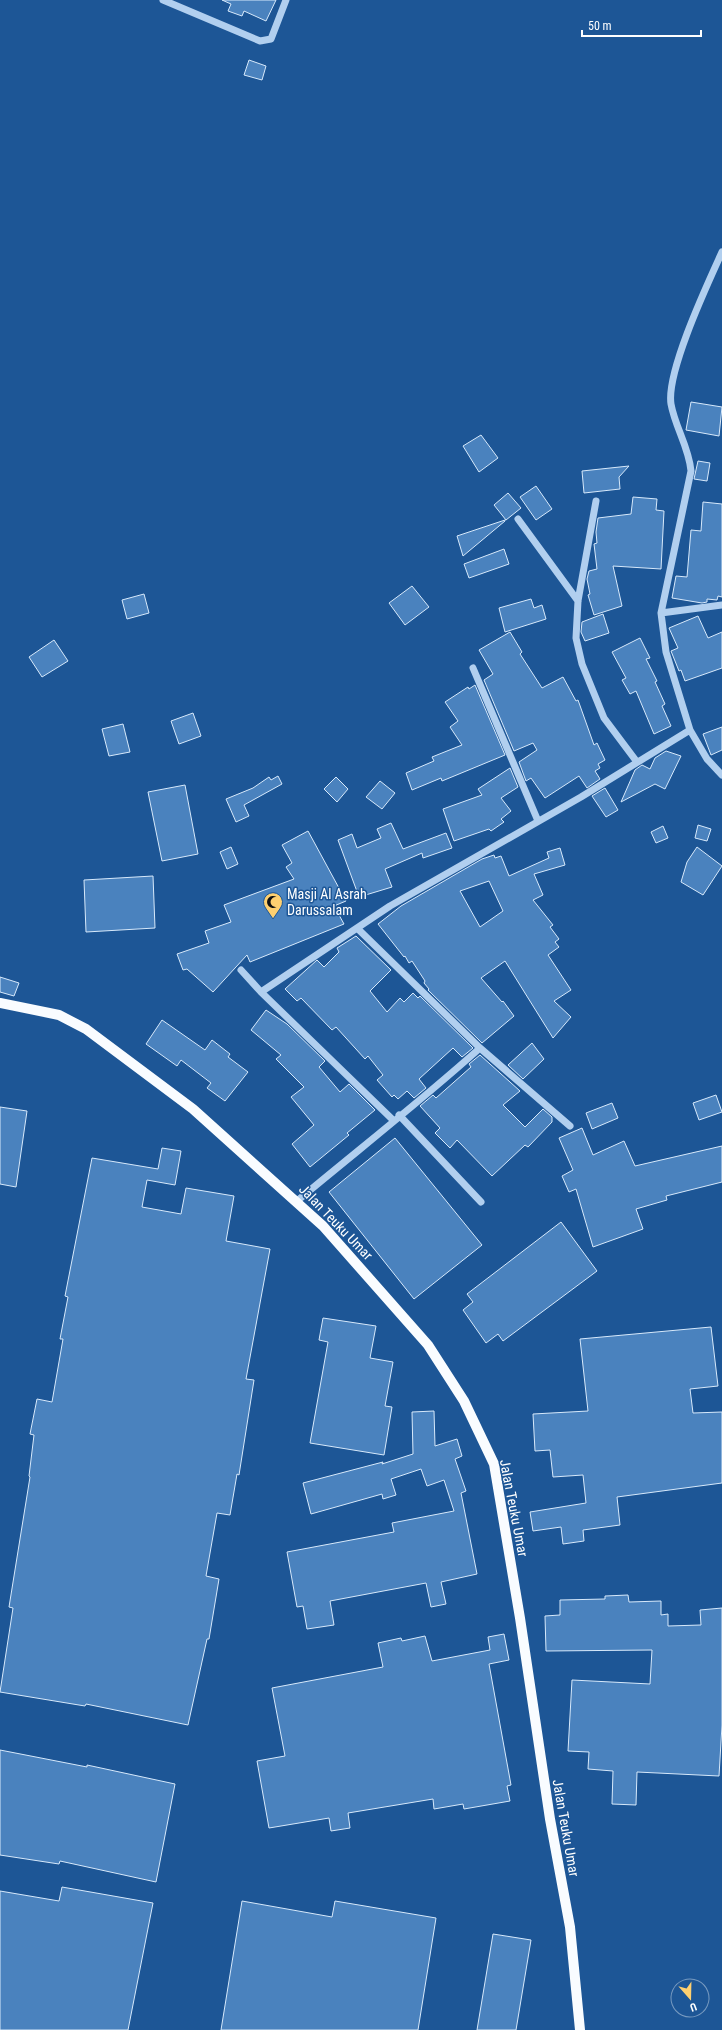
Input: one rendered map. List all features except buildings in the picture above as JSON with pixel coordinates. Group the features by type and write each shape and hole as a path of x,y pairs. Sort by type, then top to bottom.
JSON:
{"main road":[{"name":"Jalan Teuku Umar","path":"0,1003 59,1015 86,1029 194,1109 324,1226 428,1344 464,1401 494,1464 520,1618 550,1820 570,1927 580,2030"}],"street":[{"path":"163,0 260,41 271,39 286,0"},
{"path":"722,252 705,288 674,374 671,405 690,458 691,471 661,613 666,652 690,730 707,760 722,775"},
{"path":"596,501 578,601 576,638 582,664 604,718 638,762"},
{"path":"518,519 578,601"},
{"path":"661,613 722,605"},
{"path":"473,668 538,821"},
{"path":"261,992 390,906 538,821 690,730"},
{"path":"357,928 480,1048 570,1126"},
{"path":"241,970 261,992 396,1118 481,1202"},
{"path":"297,1201 396,1118 442,1082 480,1048"}],"place":[{"name":"Masji Al Asrah Darussalam","path":"273,919"}]}
